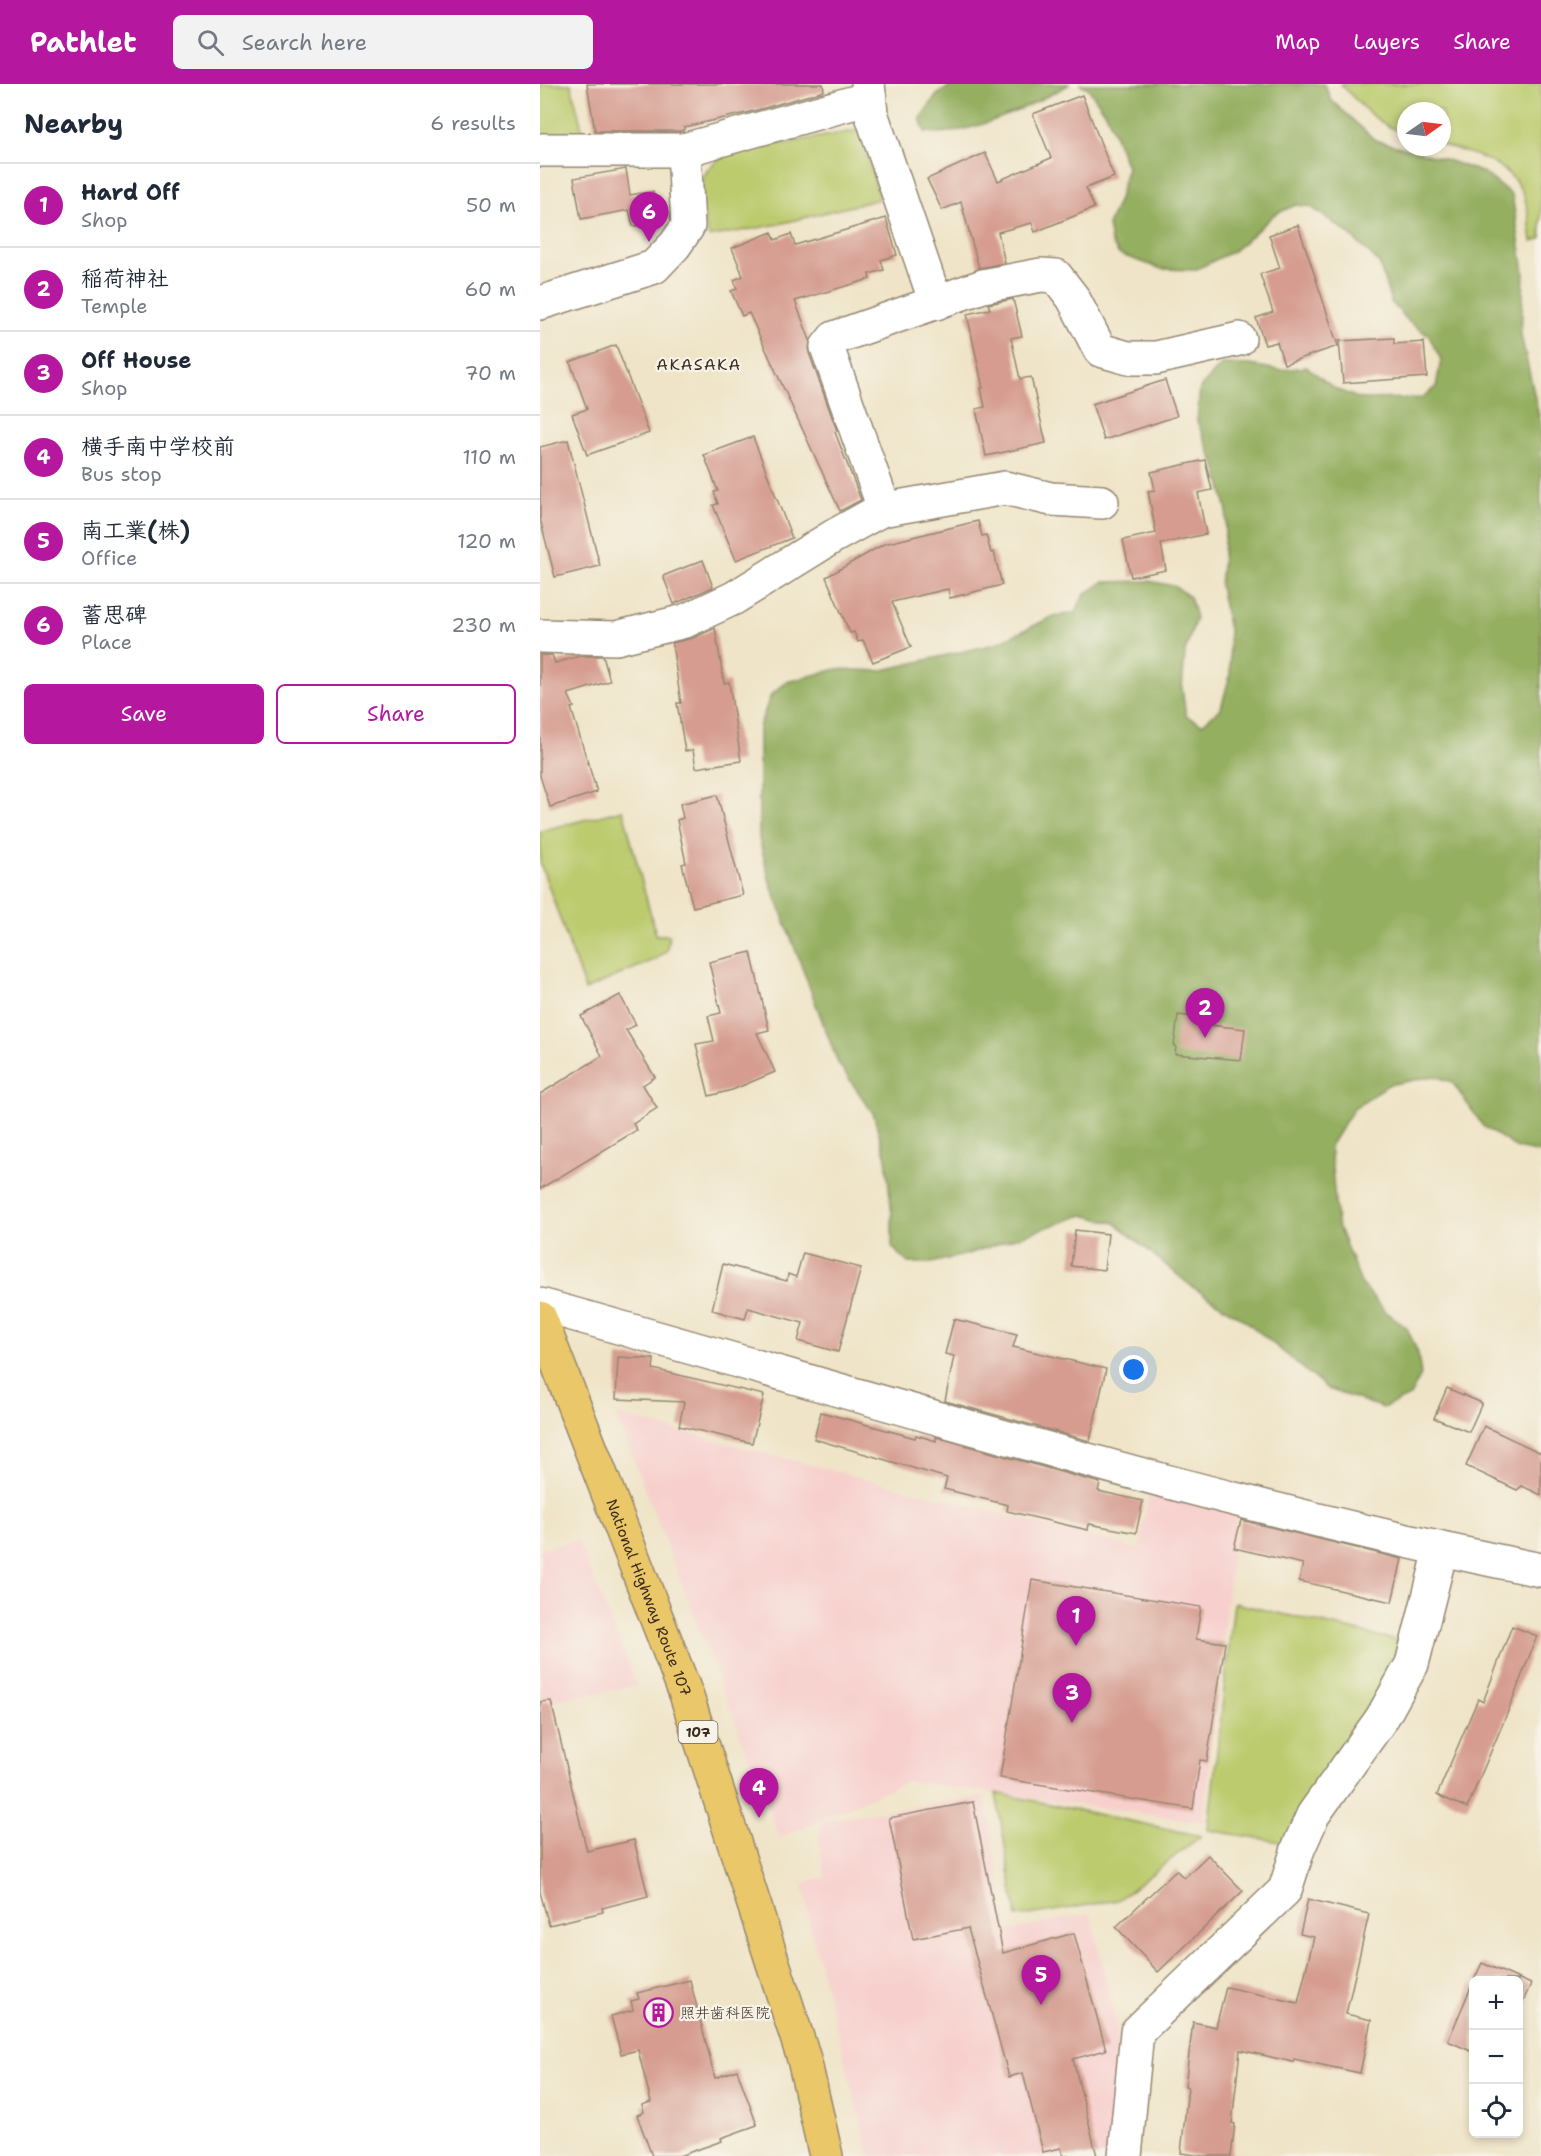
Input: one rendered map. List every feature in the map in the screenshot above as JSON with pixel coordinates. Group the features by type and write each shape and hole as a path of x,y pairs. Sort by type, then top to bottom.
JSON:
{"highway":[{"name":"National Highway Route 107","path":"540,1318 686,1694 804,2059 826,2156"}],"street":[{"path":"540,150 684,150 869,91 871,113 936,303"},
{"path":"540,303 654,267 675,245 688,226 684,150"},
{"path":"881,510 880,497 827,347 834,338 983,286 1041,275 1056,276 1073,298 1100,350 1128,358 1156,358 1239,339"},
{"path":"540,636 616,638 685,621 734,598 834,536 881,510 1005,488 1051,500 1102,502"},
{"path":"540,1305 1214,1494 1441,1550 1541,1570"},
{"path":"1125,2156 1137,2032 1286,1890 1313,1815 1382,1718 1412,1664 1441,1550"}],"shaded area":[{"path":"616,1415 1139,1549 1149,1493 1236,1515 1203,1822 907,1781 780,1838"},
{"path":"578,1541 637,1686 540,1703 540,1549"},
{"path":"985,1796 1008,1931 1090,1913 1118,2030 1111,2156 870,2156 812,1936 803,1883 825,1878 818,1837 822,1820"}],"green space":[{"path":"540,84 571,84 584,137 540,141"},
{"path":"953,84 1070,84 1019,110 980,125 942,133 925,132 920,118 937,95"},
{"path":"1079,84 1324,84 1332,101 1375,140 1397,146 1397,156 1433,156 1444,159 1484,173 1512,195 1524,272 1521,335 1541,425 1541,1153 1517,1148 1483,1126 1452,1082 1434,1076 1388,1085 1354,1108 1330,1146 1337,1223 1361,1283 1384,1310 1407,1328 1418,1353 1421,1375 1410,1396 1383,1408 1328,1389 1247,1322 1191,1286 1115,1223 1083,1215 968,1254 931,1263 908,1263 892,1247 892,1216 886,1158 873,1113 838,1063 770,882 759,838 759,727 771,695 787,682 837,669 879,671 995,644 1054,616 1075,613 1084,595 1103,582 1149,581 1174,586 1190,597 1196,618 1185,652 1182,689 1186,716 1202,724 1221,708 1230,675 1229,630 1220,586 1227,511 1217,469 1197,421 1200,388 1222,364 1250,365 1280,370 1307,367 1334,388 1360,399 1421,398 1436,387 1441,360 1429,336 1410,323 1391,302 1379,263 1349,234 1311,207 1296,205 1275,214 1235,250 1195,270 1162,269 1119,254 1111,242 1108,225 1119,199 1127,167 1107,115 1088,88"},
{"path":"1341,84 1541,84 1541,239 1532,241 1525,199 1517,183 1509,174 1489,161 1451,148 1451,102 1397,102 1397,130 1387,126 1363,107"},
{"path":"859,130 880,199 779,224 709,237 701,200 701,189 708,169 717,161 730,153"},
{"path":"623,810 656,935 669,935 667,950 656,959 585,990 540,862 540,831"},
{"path":"1234,1603 1400,1641 1392,1667 1286,1843 1208,1830"},
{"path":"996,1793 1201,1836 1118,1900 1017,1917"}],"building":[{"path":"587,84 823,84 824,91 746,113 684,127 681,131 595,131"},
{"path":"1082,95 1114,177 1086,188 1094,208 1035,232 1032,223 998,232 1005,263 979,268 961,202 942,210 927,179 985,153 998,181 1051,158 1033,114"},
{"path":"626,169 630,195 653,191 659,224 633,226 629,210 581,219 574,178"},
{"path":"886,218 897,255 881,260 884,270 869,274 870,279 795,301 810,340 809,353 837,431 835,432 861,500 840,511 749,313 742,316 731,291 737,289 734,280 743,276 732,248 772,232 775,240 791,234 795,245"},
{"path":"1298,225 1338,346 1284,364 1277,342 1265,345 1256,318 1273,312 1260,274 1280,268 1269,235"},
{"path":"1013,299 1022,336 1011,338 1020,379 1031,377 1046,443 986,456 976,409 985,407 981,388 983,388 967,314 990,309 988,304"},
{"path":"1394,338 1394,344 1424,342 1427,377 1343,383 1339,341"},
{"path":"616,345 649,433 587,455 572,414 587,409 570,362"},
{"path":"1165,380 1177,416 1104,440 1092,404"},
{"path":"753,437 792,538 736,560 713,505 718,504 714,492 718,491 704,455"},
{"path":"568,440 600,566 555,577 540,519 540,447"},
{"path":"1205,460 1212,490 1198,493 1206,534 1161,544 1166,570 1131,577 1123,540 1156,533 1148,491 1155,490 1151,472"},
{"path":"978,521 982,536 986,535 991,553 994,552 1002,585 950,598 948,589 892,602 911,647 873,662 863,640 858,642 854,632 850,633 826,577 884,544"},
{"path":"703,560 713,587 674,604 663,576"},
{"path":"715,628 724,683 729,682 741,761 696,768 693,750 685,751 677,703 681,703 672,643 693,638"},
{"path":"540,655 552,655 555,663 580,656 603,656 610,681 568,694 574,707 571,708 597,792 550,807 540,776"},
{"path":"717,795 743,895 693,907 682,864 686,863 677,820 683,818 680,804"},
{"path":"751,952 769,1030 757,1033 775,1072 732,1090 709,1096 696,1044 714,1041 708,1016 721,1013 709,962"},
{"path":"620,995 636,1025 626,1030 655,1077 643,1085 657,1108 633,1124 637,1130 540,1189 540,1094 602,1056 581,1016"},
{"path":"1178,1015 1211,1019 1210,1025 1245,1029 1241,1060 1175,1054"},
{"path":"1075,1230 1108,1234 1104,1270 1071,1266"},
{"path":"803,1253 861,1268 838,1352 798,1341 803,1323 748,1308 745,1319 712,1310 723,1264 787,1281 788,1274 796,1277"},
{"path":"954,1319 1017,1334 1013,1347 1106,1369 1090,1441 945,1401 954,1356 945,1354"},
{"path":"618,1357 654,1359 653,1369 764,1395 752,1443 679,1426 684,1402 616,1399"},
{"path":"1447,1388 1482,1403 1469,1432 1434,1418"},
{"path":"821,1412 915,1438 916,1435 936,1441 936,1437 1100,1483 1098,1491 1143,1501 1136,1533 1089,1524 1088,1530 1007,1511 1008,1505 944,1489 947,1478 814,1439"},
{"path":"1484,1426 1541,1453 1541,1495 1522,1486 1517,1490 1466,1466"},
{"path":"1241,1520 1402,1559 1392,1602 1299,1581 1303,1564 1234,1548"},
{"path":"1032,1580 1201,1607 1196,1639 1225,1643 1207,1761 1200,1760 1193,1809 1000,1778"},
{"path":"1512,1626 1537,1636 1467,1808 1437,1795 1478,1699 1483,1702"},
{"path":"551,1701 587,1851 634,1840 648,1896 602,1908 603,1912 549,1925 540,1892 540,1702"},
{"path":"973,1802 1003,1953 1074,1933 1106,2050 1073,2059 1097,2156 1063,2156 1061,2148 1043,2152 1023,2073 1009,2077 968,1928 913,1939 889,1818"},
{"path":"1208,1855 1243,1891 1158,1972 1116,1927 1176,1870 1184,1878"},
{"path":"1308,1899 1369,1914 1346,2014 1371,2020 1360,2073 1294,2059 1293,2062 1240,2050 1231,2156 1181,2153 1188,2087 1185,2086 1193,2022 1216,2027 1226,1987 1298,2003 1314,1937 1300,1934"},
{"path":"1482,1963 1512,1976 1476,1976"},
{"path":"690,1980 715,2078 737,2070 757,2125 721,2138 722,2141 679,2156 652,2156 637,2115 644,2112 642,2105 651,2102 638,2050 621,2054 611,2016 633,2010 631,2001 639,1999 637,1993"},
{"path":"1523,1981 1531,1984 1523,2001"},
{"path":"1469,1991 1469,2050 1448,2041"}],"place":[{"name":"蓄思碑","path":"649,242"},
{"name":"稲荷神社","path":"1205,1038"},
{"name":"Hard Off","path":"1076,1646"},
{"name":"Off House","path":"1072,1723"},
{"name":"横手南中学校前","path":"759,1818"},
{"name":"南工業(株)","path":"1041,2005"},
{"name":"照井歯科医院","path":"659,2013"}],"district":[{"name":"AKASAKA","path":"699,364"}]}
